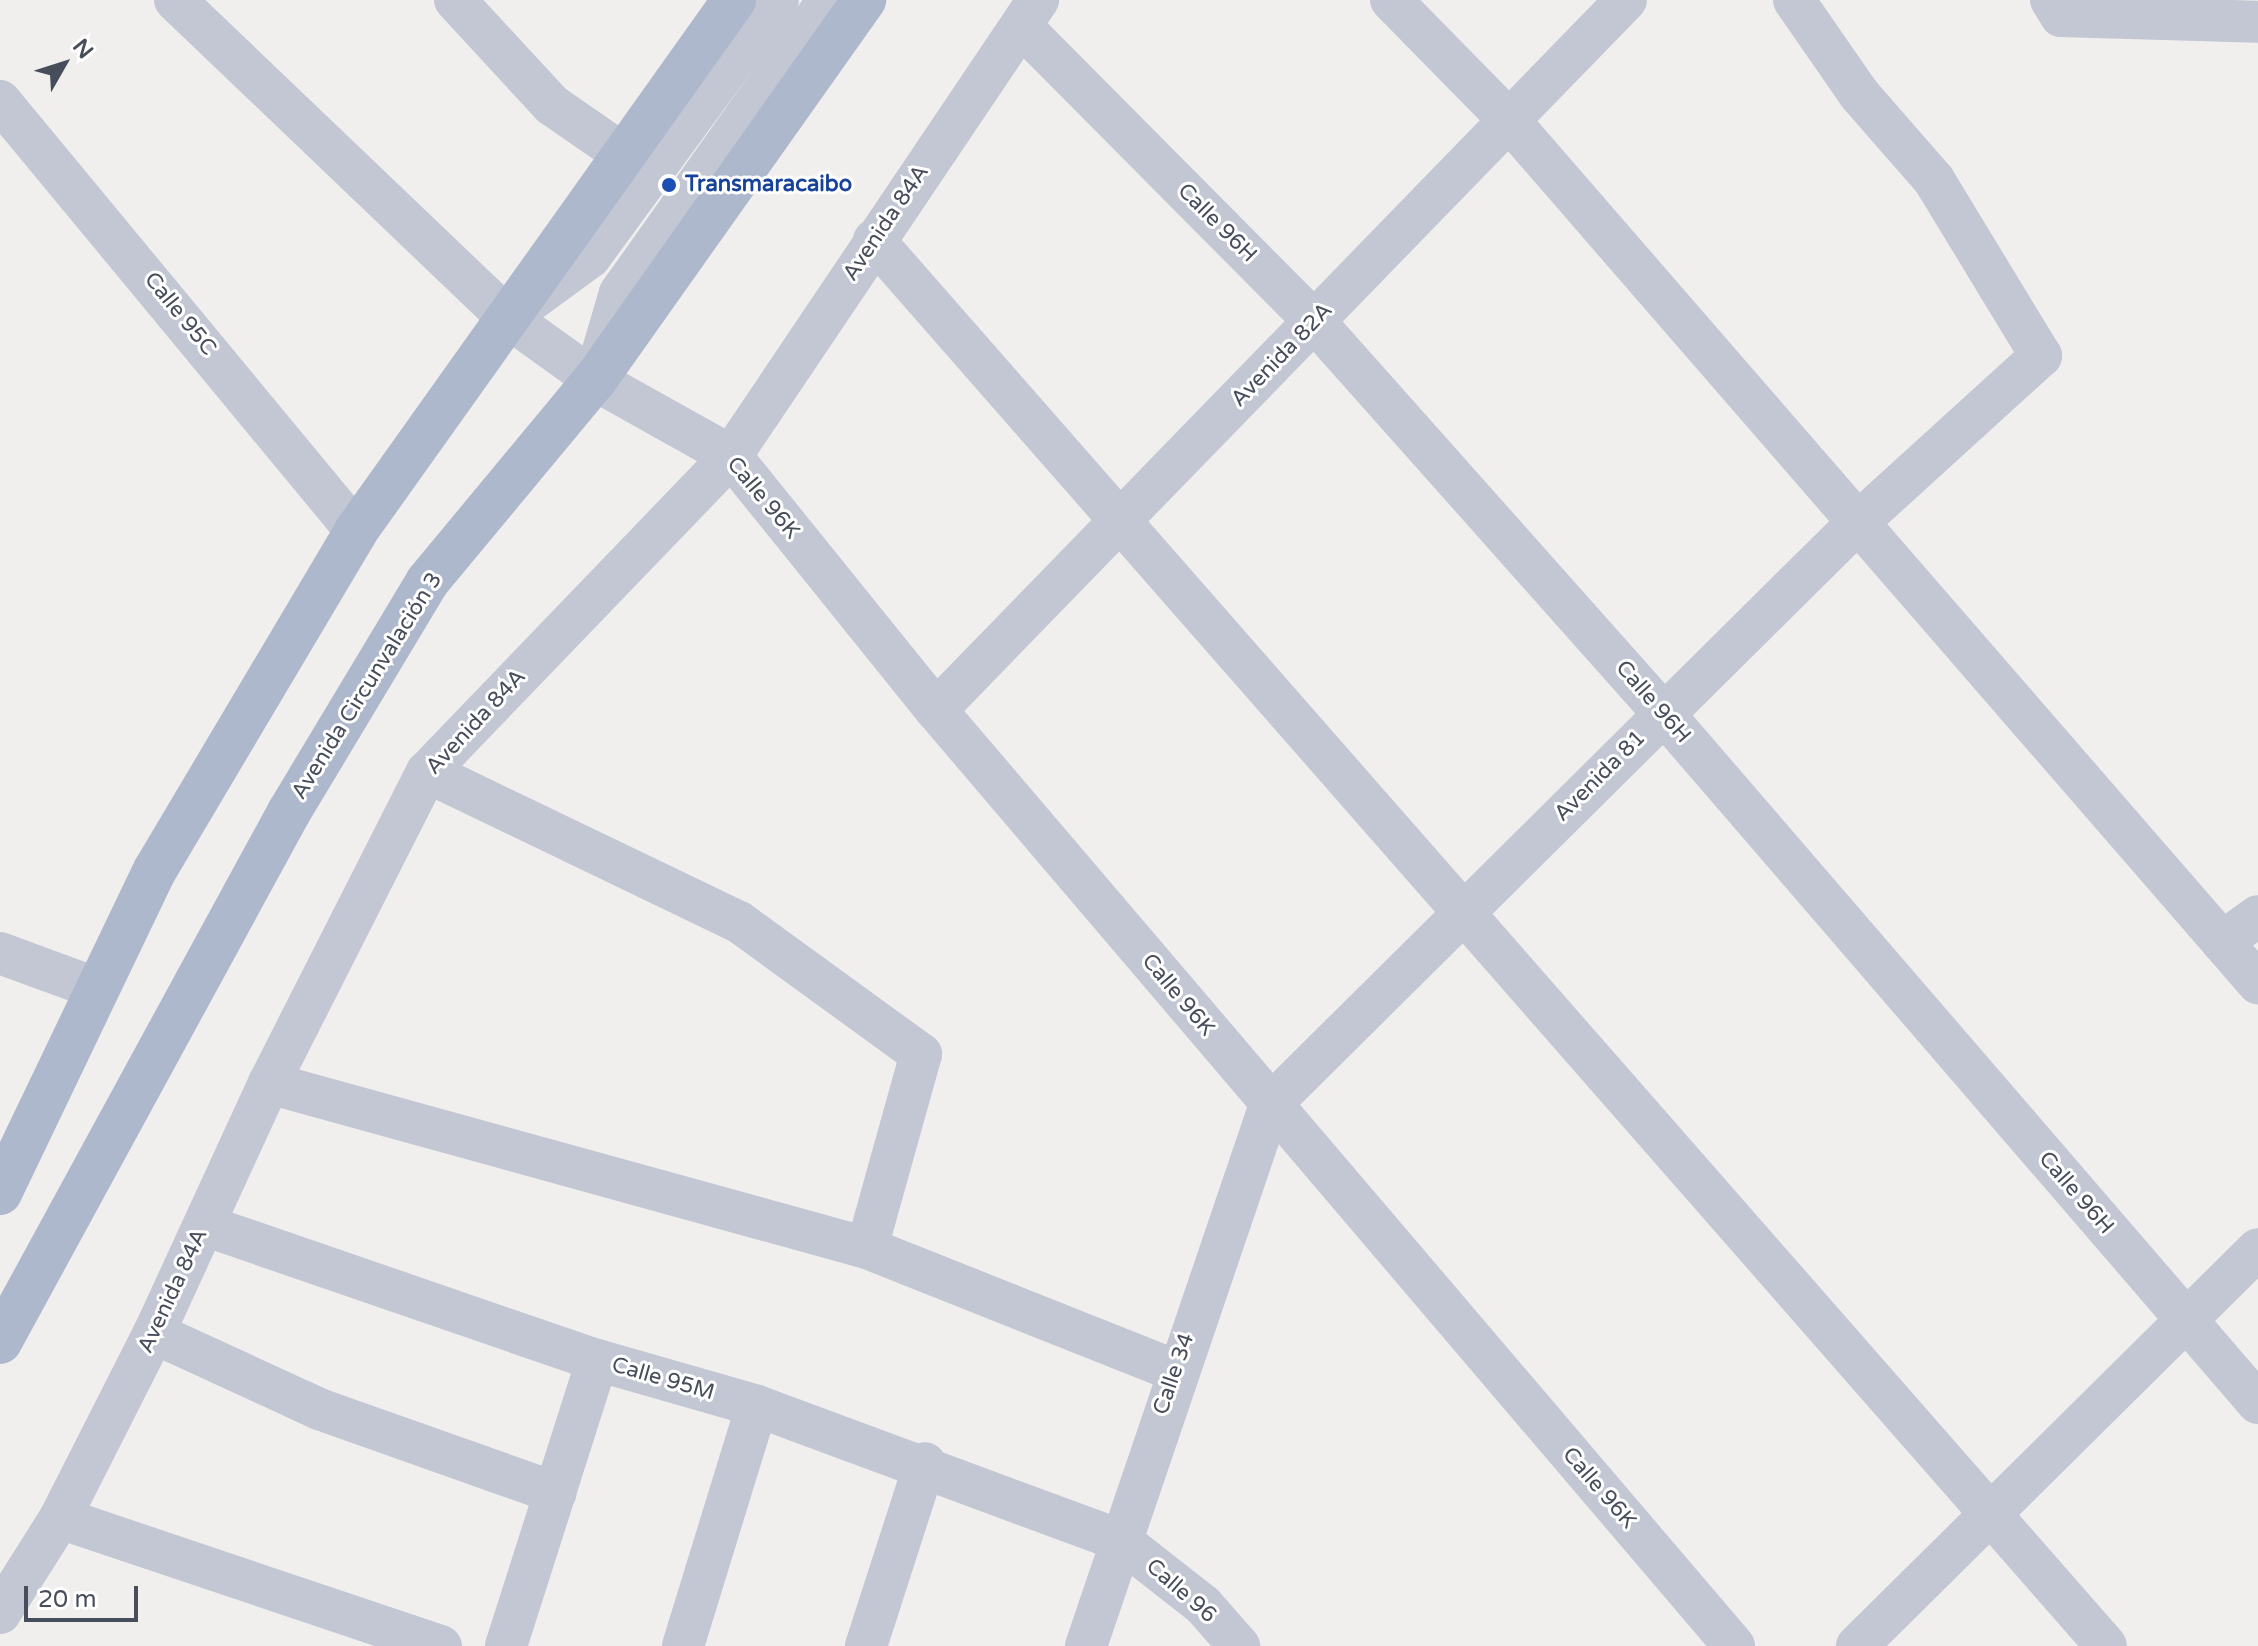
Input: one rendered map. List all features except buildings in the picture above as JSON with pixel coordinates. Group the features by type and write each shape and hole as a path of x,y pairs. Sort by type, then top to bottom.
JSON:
{"main road":[{"path":"0,1193 155,870 356,531 507,317 627,157 734,0"},
{"name":"Avenida Circunvalación 3","path":"0,1342 289,812 427,582 595,380 864,0"}],"street":[{"name":"Calle 96K","path":"175,0 507,317 595,380 731,456 936,710 1734,1646"},
{"path":"455,0 552,105 627,157"},
{"path":"507,317 590,257 778,0"},
{"path":"595,380 620,293 828,0"},
{"path":"1391,0 1507,118 1854,526 2258,983"},
{"name":"Avenida 82A","path":"936,710 1315,322 1507,118 1626,0"},
{"name":"Avenida 81","path":"1270,1105 1854,526 2041,356 1934,180 1859,94 1794,0"},
{"path":"2051,0 2061,16 2258,22"},
{"name":"Avenida 84A","path":"0,1613 60,1518 154,1333 269,1083 427,772 731,456 1029,13"},
{"name":"Calle 96H","path":"1029,13 1315,322 1663,713 2258,1403"},
{"name":"Calle 95C","path":"0,101 356,531"},
{"path":"874,240 1121,518 2106,1646"},
{"path":"427,772 739,922 921,1054 867,1248"},
{"path":"2222,942 2258,916"},
{"path":"0,953 98,989"},
{"path":"269,1083 867,1248 1174,1370"},
{"name":"Calle 34","path":"1086,1646 1174,1370 1270,1105"},
{"name":"Calle 95M","path":"204,1225 597,1360 757,1406 925,1463 1120,1540"},
{"path":"1857,1646 1993,1515 2258,1249"},
{"path":"154,1333 319,1409 556,1493"},
{"path":"506,1646 597,1360"},
{"path":"683,1646 757,1406"},
{"path":"866,1646 925,1463"},
{"path":"60,1518 441,1646"},
{"name":"Calle 96","path":"1120,1540 1203,1605 1239,1646"}],"place":[{"name":"Transmaracaibo","path":"669,185"}]}
